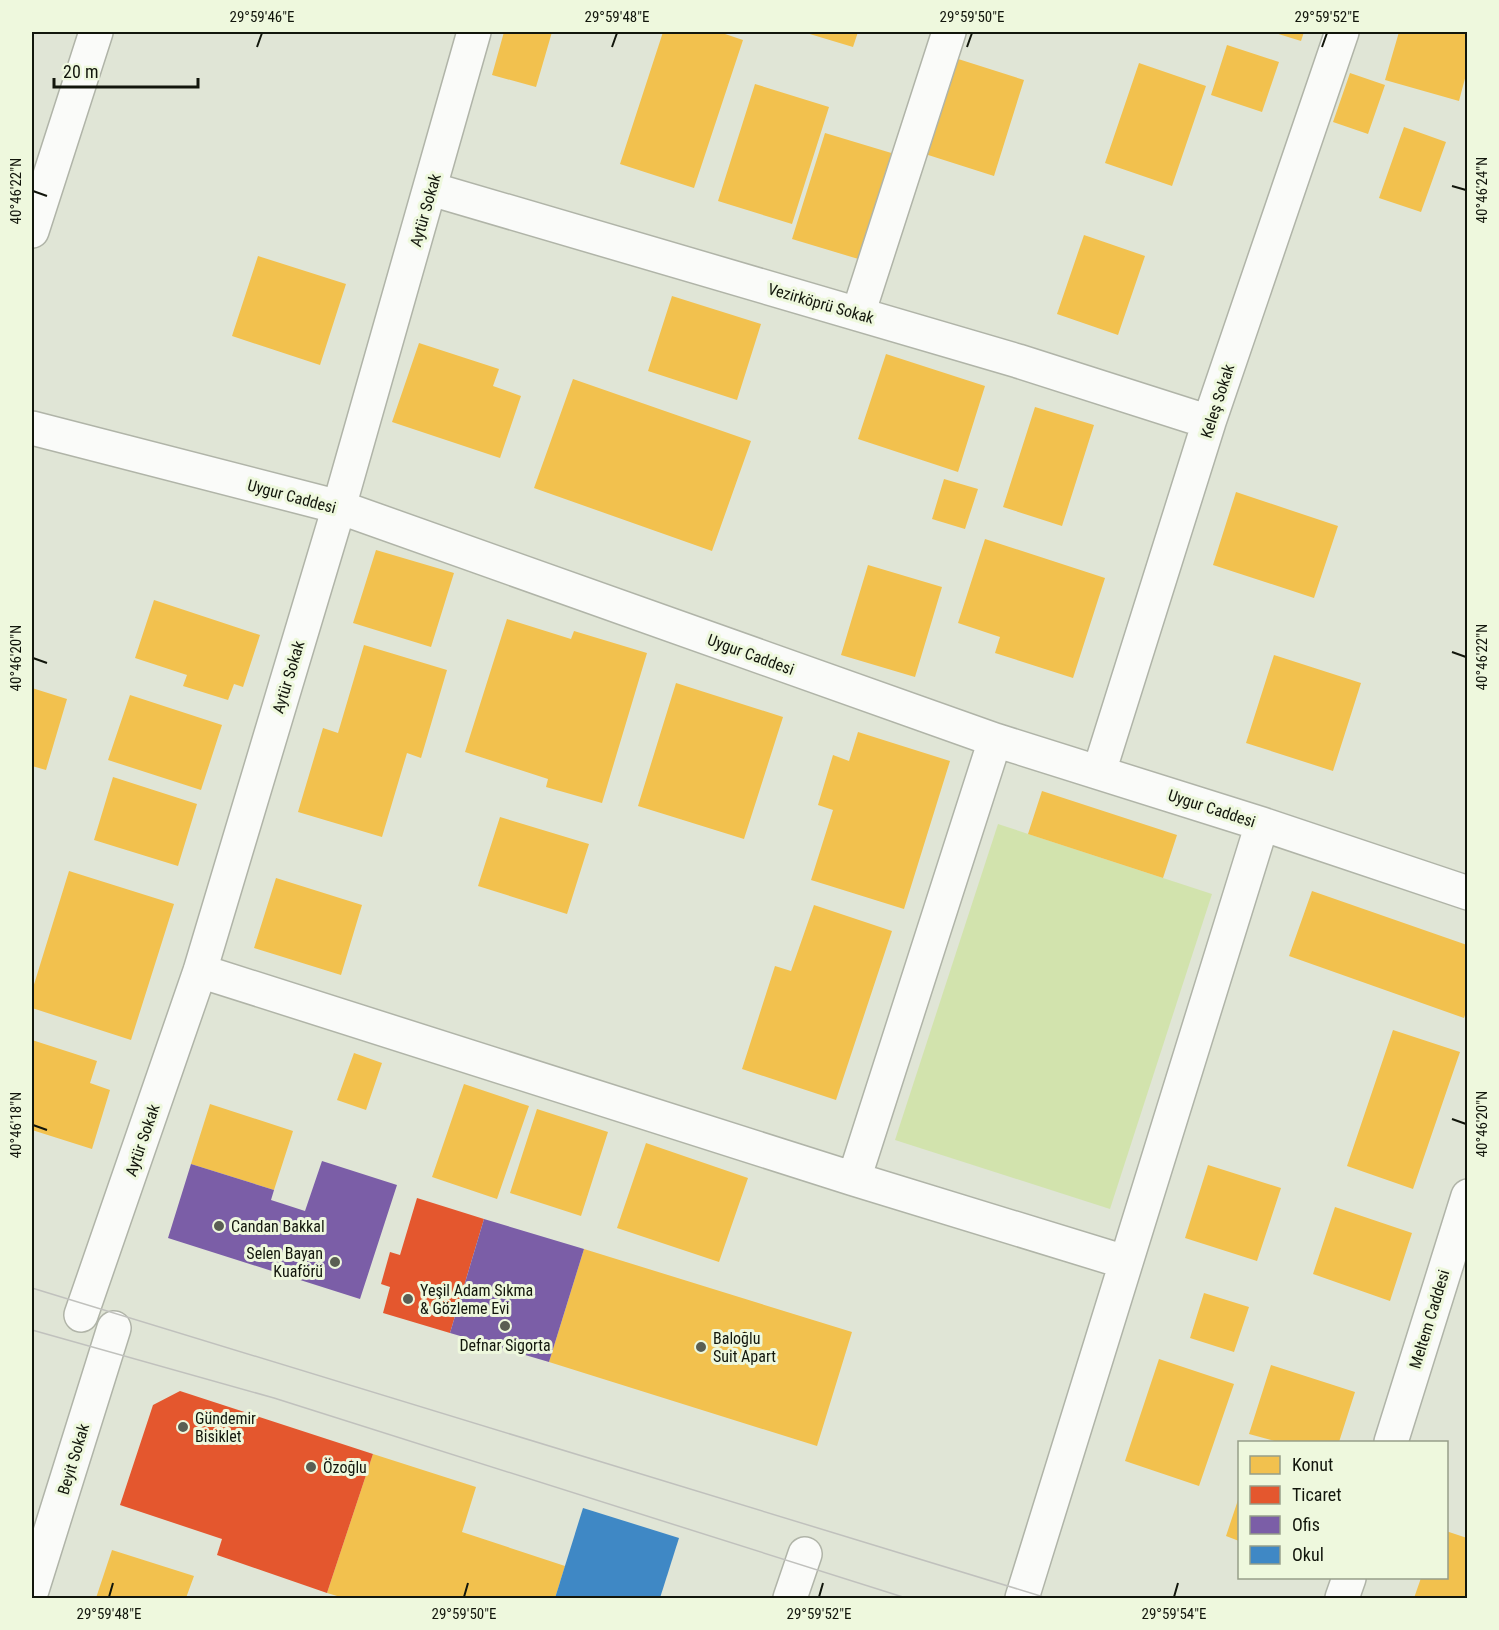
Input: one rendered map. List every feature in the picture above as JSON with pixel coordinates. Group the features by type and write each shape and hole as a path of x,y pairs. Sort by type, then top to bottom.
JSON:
{"street":[{"path":"32,231 96,32"},
{"name":"Aytür Sokak","path":"81,1315 201,971 339,507 474,32"},
{"path":"858,314 949,32"},
{"name":"Keleş Sokak","path":"1099,772 1209,422 1342,32"},
{"name":"Vezirköprü Sokak","path":"431,189 1018,361 1209,422"},
{"name":"Uygur Caddesi","path":"32,428 339,507 995,740 1262,824 1467,893"},
{"path":"854,1179 995,740"},
{"path":"1022,1599 1262,824"},
{"path":"201,971 854,1179 1125,1262"},
{"name":"Meltem Caddesi","path":"1392,1441 1467,1196"},
{"name":"Beyit Sokak","path":"32,1590 114,1328"},
{"path":"790,1599 805,1554"},
{"path":"1342,1599 1349,1579"}],"green space":[{"path":"998,824 1212,894 1110,1209 895,1140"}],"building: Konut":[{"path":"504,32 552,32 536,87 492,75"},
{"path":"663,32 719,32 743,40 694,188 620,164"},
{"path":"803,32 858,32 853,47"},
{"path":"1272,32 1304,32 1301,41"},
{"path":"1399,32 1467,32 1467,71 1459,101 1385,80"},
{"path":"1227,45 1279,62 1262,112 1211,95"},
{"path":"955,58 1024,80 994,176 925,154"},
{"path":"1139,63 1206,86 1172,186 1105,163"},
{"path":"1350,73 1385,85 1368,134 1333,122"},
{"path":"755,84 829,107 792,224 718,201"},
{"path":"1404,127 1446,142 1421,212 1379,198"},
{"path":"825,133 898,155 865,261 792,239"},
{"path":"1084,235 1145,256 1118,335 1057,314"},
{"path":"258,256 346,284 320,365 232,336"},
{"path":"672,296 761,324 737,400 648,371"},
{"path":"419,343 499,369 493,386 521,396 500,458 392,422"},
{"path":"886,354 985,386 958,472 858,439"},
{"path":"573,379 751,441 712,551 534,488"},
{"path":"1035,407 1094,425 1062,526 1003,507"},
{"path":"944,479 978,489 965,529 932,519"},
{"path":"1236,492 1338,526 1314,598 1213,565"},
{"path":"985,539 1105,578 1073,678 995,653 1000,637 958,623"},
{"path":"376,550 454,573 431,647 353,623"},
{"path":"868,565 942,587 915,677 841,655"},
{"path":"154,600 260,635 243,687 234,684 228,700 183,686 187,675 135,658"},
{"path":"507,619 571,639 574,631 647,653 602,803 546,787 548,779 465,752"},
{"path":"364,645 447,670 421,758 407,753 382,837 298,812 323,728 338,733"},
{"path":"1274,655 1361,683 1333,771 1246,743"},
{"path":"676,683 783,717 744,839 638,806"},
{"path":"32,688 67,699 46,770 32,766"},
{"path":"130,695 222,725 201,790 108,760"},
{"path":"858,732 950,761 904,909 811,880 833,810 818,805 833,755 849,761"},
{"path":"113,777 197,804 178,866 94,840"},
{"path":"1042,791 1177,835 1163,878 1028,834"},
{"path":"500,817 589,844 567,914 478,886"},
{"path":"69,871 174,904 131,1040 32,1008 32,991"},
{"path":"276,878 362,905 341,975 254,948"},
{"path":"1312,891 1467,945 1467,1009 1464,1018 1289,956"},
{"path":"814,905 892,931 836,1100 742,1069 775,966 791,971"},
{"path":"1393,1030 1460,1052 1413,1189 1347,1166"},
{"path":"32,1040 97,1061 90,1083 110,1090 92,1149 32,1130"},
{"path":"354,1053 382,1063 366,1110 337,1100"},
{"path":"464,1084 529,1106 497,1199 432,1177"},
{"path":"210,1104 293,1131 274,1190 191,1164"},
{"path":"537,1109 608,1132 581,1216 510,1193"},
{"path":"646,1143 748,1178 719,1262 617,1228"},
{"path":"1208,1165 1281,1188 1257,1261 1185,1238"},
{"path":"1335,1207 1412,1233 1390,1301 1313,1274"},
{"name":"Baloğlu Suit Apart","path":"584,1249 852,1332 817,1446 549,1362"},
{"path":"1204,1293 1249,1307 1234,1352 1190,1338"},
{"path":"1159,1359 1234,1384 1199,1486 1125,1461"},
{"path":"1271,1365 1355,1392 1339,1441 1274,1441 1249,1434"},
{"path":"373,1454 476,1487 462,1532 565,1566 555,1598 344,1598 327,1593"},
{"path":"1238,1500 1238,1541 1226,1536"},
{"path":"1448,1532 1467,1538 1467,1598 1414,1598 1421,1579 1448,1579"},
{"path":"112,1550 194,1576 186,1598 96,1598"}],"building: Ticaret":[{"path":"417,1198 484,1219 450,1333 383,1313 390,1287 381,1284 390,1252 400,1255"},
{"path":"180,1391 373,1454 327,1593 217,1555 222,1539 120,1505 153,1405"}],"building: Ofis":[{"path":"322,1161 397,1185 360,1299 168,1238 191,1164 274,1190 271,1200 305,1211"},
{"path":"484,1219 584,1249 549,1362 450,1333"}],"building: Okul":[{"path":"583,1508 679,1538 660,1598 555,1598"}],"tram line":[{"path":"32,1288 1047,1598"},
{"path":"32,1330 274,1398 906,1598"}],"place":[{"name":"Candan Bakkal","path":"219,1226"},
{"name":"Selen Bayan Kuaförü","path":"335,1262"},
{"name":"Yeşil Adam Sıkma & Gözleme Evi","path":"408,1299"},
{"name":"Defnar Sigorta","path":"505,1326"},
{"name":"Baloğlu Suit Apart","path":"701,1347"},
{"name":"Gündemir Bisiklet","path":"183,1427"},
{"name":"Özoğlu","path":"311,1467"}]}
